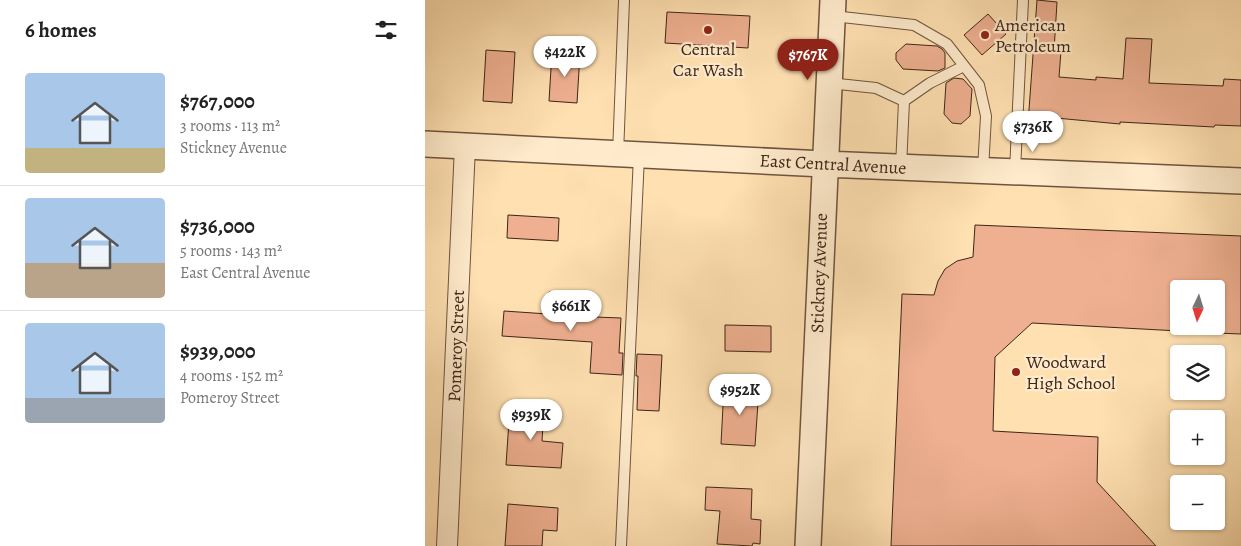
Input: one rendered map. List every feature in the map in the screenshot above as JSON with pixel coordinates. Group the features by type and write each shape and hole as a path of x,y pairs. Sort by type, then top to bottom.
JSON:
{"street":[{"name":"Stickney Avenue","path":"808,546 832,8"},
{"name":"East Central Avenue","path":"425,144 824,164 1241,181"},
{"name":"Pomeroy Street","path":"447,546 465,146"}],"lane":[{"path":"621,546 628,154 624,0"},
{"path":"1015,172 1023,0"},
{"path":"832,8 915,25 947,44 979,85 986,116 983,170"},
{"path":"904,101 963,66"},
{"path":"828,83 876,88 904,101"},
{"path":"901,167 904,101"}],"building":[{"path":"1037,0 1057,2 1054,51 1061,51 1059,77 1096,80 1096,77 1123,79 1126,38 1152,39 1149,83 1223,86 1224,79 1241,80 1241,126 1215,125 1214,127 1120,122 1120,124 1056,118 1055,139 1027,137"},
{"name":"Central Car Wash","path":"667,12 750,16 748,48 665,43"},
{"path":"988,14 1006,34 982,55 964,35"},
{"path":"906,44 937,46 942,49 945,53 945,68 938,71 903,69 896,60 896,53"},
{"path":"486,50 515,52 512,103 483,101"},
{"path":"552,52 580,54 577,103 549,101"},
{"path":"954,78 963,79 972,89 970,116 961,124 952,123 944,114 946,83"},
{"path":"508,215 559,218 558,241 507,238"},
{"path":"975,225 1241,236 1241,334 1225,333 1225,280 1170,280 1170,331 1032,323 995,357 993,431 1098,437 1097,482 1156,546 891,546 902,294 934,295 938,281 945,269 957,261 973,257"},
{"path":"549,292 570,293 569,316 621,318 619,353 623,353 622,375 590,373 592,342 502,336 504,311 548,314"},
{"path":"725,325 771,326 771,352 725,351"},
{"path":"637,354 662,355 659,411 637,410"},
{"path":"724,387 759,388 755,446 721,444"},
{"path":"510,406 544,409 542,441 563,443 561,468 506,465"},
{"path":"706,487 752,489 751,519 761,520 760,544 753,543 752,546 717,544 720,511 705,510"},
{"path":"508,504 558,508 557,531 543,530 542,546 505,546"}],"place":[{"name":"Central Car Wash","path":"708,30"},
{"name":"American Petroleum","path":"985,35"},
{"name":"Woodward High School","path":"1016,372"}]}
